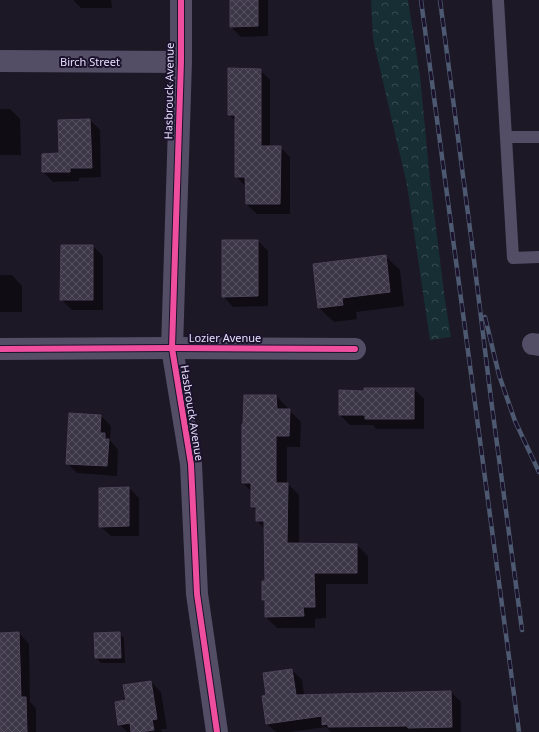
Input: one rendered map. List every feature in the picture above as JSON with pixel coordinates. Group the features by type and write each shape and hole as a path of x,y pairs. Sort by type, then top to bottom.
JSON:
{"street":[{"name":"Hasbrouck Avenue","path":"181,0 181,62 172,348 191,464 197,594 217,732"},
{"name":"Birch Street","path":"0,61 181,62"},
{"name":"Lozier Avenue","path":"0,349 355,348"}],"lane":[{"path":"498,0 514,258 539,257"},
{"path":"506,137 539,137"}],"green space":[{"path":"371,0 408,0 420,76 430,180 451,337 430,340 407,185 373,39"}],"building":[{"path":"230,0 258,0 258,26 230,27"},
{"path":"228,68 261,69 261,146 281,146 280,204 246,204 245,177 235,177 235,115 228,115"},
{"path":"90,119 92,168 70,168 70,172 42,172 42,154 59,153 58,120"},
{"path":"222,240 258,240 258,296 222,297"},
{"path":"61,245 93,245 93,300 60,300"},
{"path":"386,255 390,292 342,298 343,305 318,308 313,264"},
{"path":"364,388 414,388 414,419 365,419 365,415 339,415 339,390 364,391"},
{"path":"244,395 276,395 277,409 290,409 289,436 276,436 276,483 288,483 287,543 357,544 357,573 314,573 315,607 303,607 304,616 265,617 265,600 262,600 262,581 265,581 264,521 256,521 256,507 251,507 251,483 242,483 242,424"},
{"path":"69,413 101,415 100,433 105,433 105,439 109,439 107,466 66,464"},
{"path":"129,487 129,526 99,527 99,488"},
{"path":"19,632 21,697 26,697 27,732 0,732 0,633"},
{"path":"120,632 121,658 95,658 94,633"},
{"path":"292,669 296,695 451,691 452,727 328,727 328,724 322,725 322,716 266,724 262,696 266,695 263,673"},
{"path":"151,681 157,719 152,720 154,730 131,732 130,723 118,725 115,702 126,700 123,685"}],"railway":[{"path":"421,0 519,732"},
{"path":"440,0 522,630"},
{"path":"485,317 499,375 515,421 539,472"}],"cycle path":[{"path":"181,0 181,62 172,348 191,464 197,594 217,732"},
{"path":"0,349 355,349"}]}
